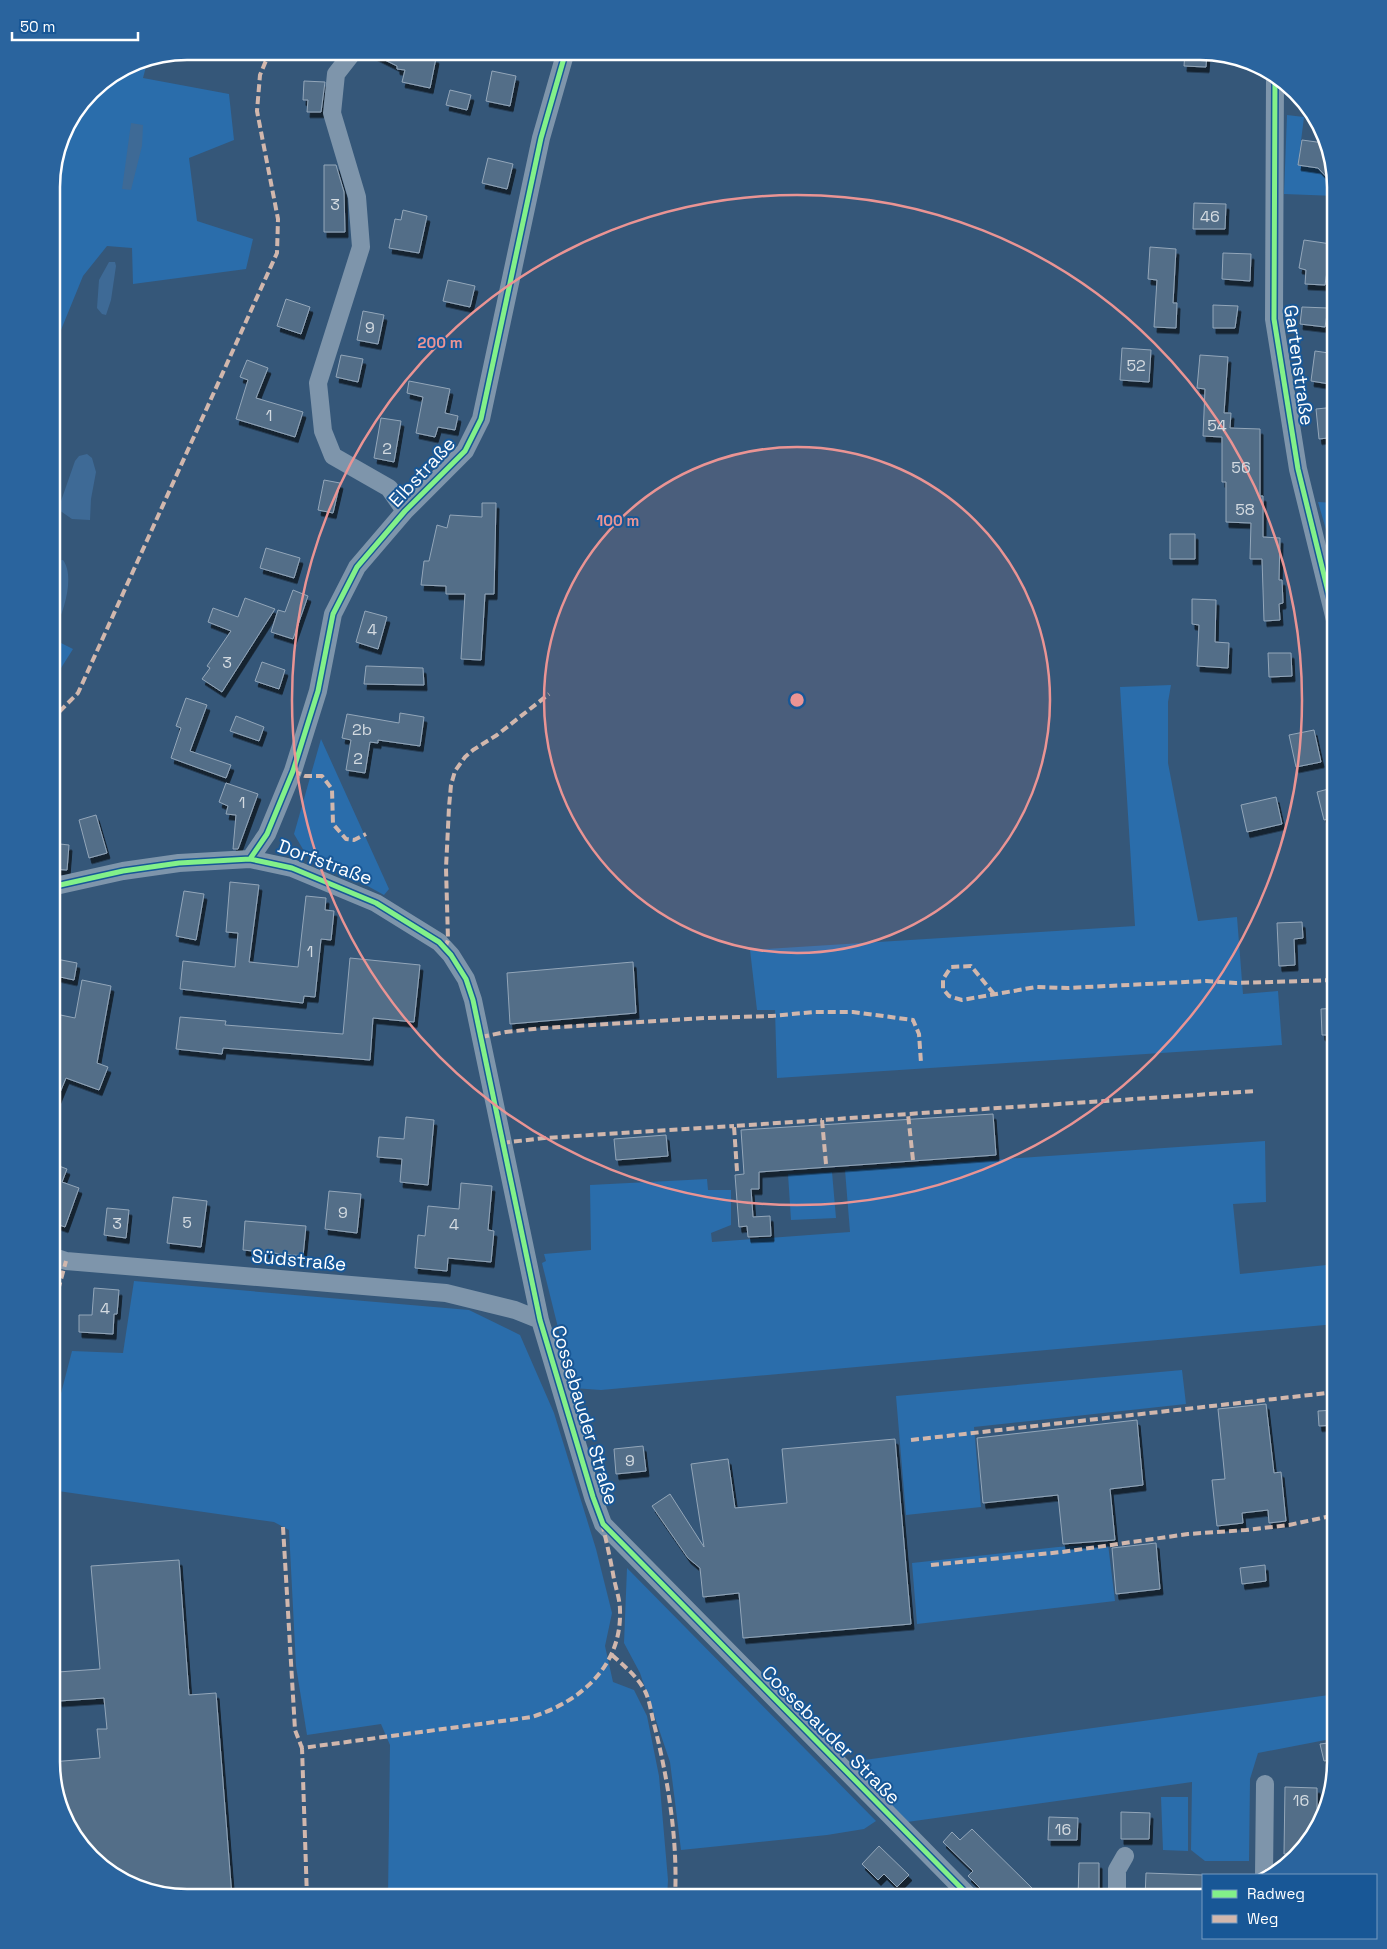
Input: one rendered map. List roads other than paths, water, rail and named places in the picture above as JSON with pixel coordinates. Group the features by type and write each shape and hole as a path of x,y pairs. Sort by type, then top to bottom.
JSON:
{"street":[{"path":"347,60 336,74 332,113 357,197 361,247 318,382 322,431 333,456 389,488 405,512"},
{"name":"Elbstraße","path":"250,859 267,834 293,771 318,691 333,614 357,567 405,512 465,451 481,420 541,138 563,60"},
{"name":"Gartenstraße","path":"1275,84 1274,319 1298,469 1327,587"},
{"name":"Dorfstraße","path":"60,885 123,871 179,863 250,859 292,868 376,903 439,942 451,955 466,979"},
{"name":"Cossebauder Straße","path":"466,979 473,1000 540,1320 602,1524 962,1889"},
{"name":"Südstraße","path":"60,1259 446,1293 515,1310 540,1320"},
{"path":"1266,1784 1268,1869"},
{"path":"1116,1889 1117,1870 1125,1856"}]}
